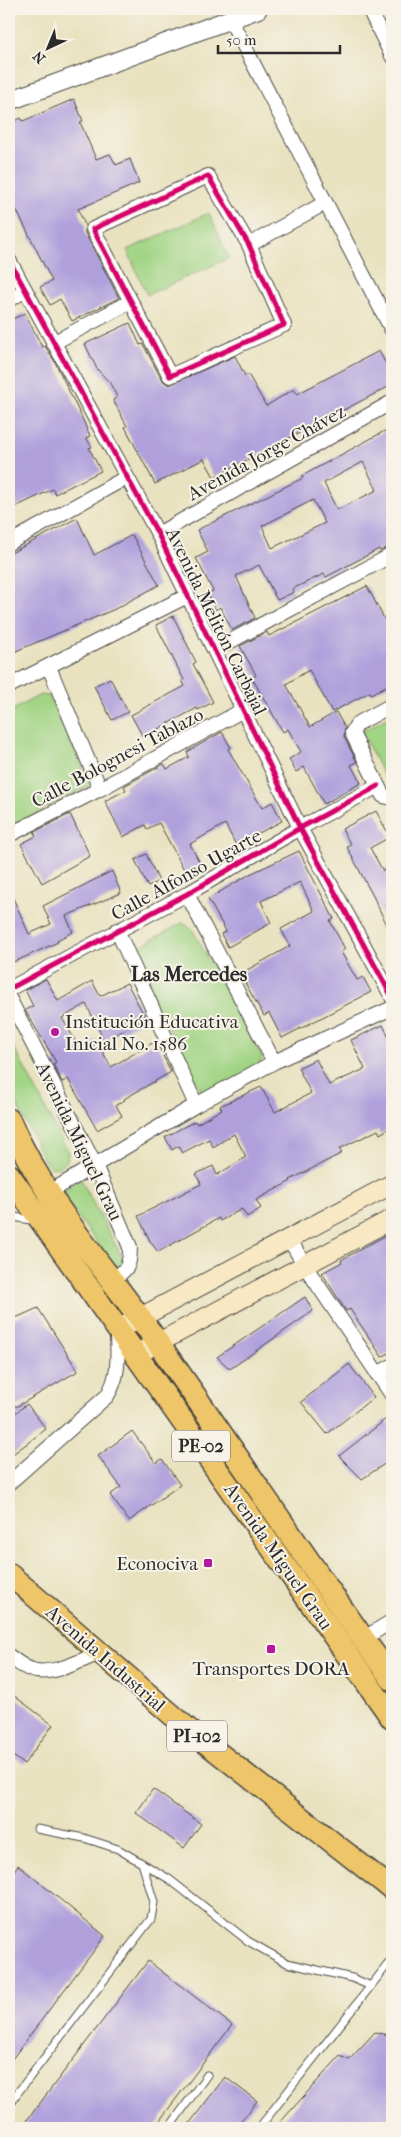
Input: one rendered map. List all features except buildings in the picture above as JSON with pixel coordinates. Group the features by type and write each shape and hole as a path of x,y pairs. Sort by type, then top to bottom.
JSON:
{"highway":[{"name":"Avenida Miguel Grau","path":"9,1120 19,1143 48,1193 157,1342 392,1679"},
{"name":"Avenida Miguel Grau","path":"9,1175 117,1330 126,1357 392,1718"}],"main road":[{"path":"117,1330 290,1240 392,1184"},
{"path":"126,1357 305,1266 392,1219"},
{"name":"Avenida Industrial","path":"9,1574 193,1733 392,1889"}],"street":[{"path":"9,101 258,9"},
{"path":"369,9 392,56"},
{"path":"230,19 392,330"},
{"path":"208,176 249,245 284,325 170,376 93,230 208,176"},
{"path":"249,245 325,203"},
{"name":"Avenida Melitón Carbajal","path":"9,260 24,291 158,534 300,828 392,997"},
{"path":"9,300 24,291"},
{"path":"53,343 130,302"},
{"name":"Avenida Jorge Chávez","path":"158,534 392,402"},
{"path":"9,542 127,477"},
{"path":"214,650 392,555"},
{"path":"9,686 187,596"},
{"path":"49,667 100,789"},
{"path":"392,705 357,724 352,733 383,796 392,798"},
{"name":"Calle Bolognesi Tablazo","path":"9,835 100,789 243,710"},
{"name":"Calle Alfonso Ugarte","path":"9,989 187,894 300,828 378,786"},
{"path":"187,894 274,1062"},
{"path":"117,930 196,1106"},
{"name":"Avenida Miguel Grau","path":"9,998 95,1164 130,1248 130,1260 127,1269 111,1281"},
{"path":"48,1193 95,1164 274,1062 392,1008"},
{"path":"290,1240 305,1266 392,1395"},
{"path":"9,1484 107,1396 126,1357"},
{"path":"378,1374 392,1366"},
{"path":"363,1639 392,1621"},
{"path":"9,1656 24,1667 35,1671 47,1671 100,1653"}],"lane":[{"path":"9,1216 41,1222"},
{"path":"37,1829 84,1838 118,1849 169,1879 248,1942 287,1963 352,1978 371,1986"},
{"path":"9,2104 151,1919 154,1902 142,1863"},
{"path":"259,2128 392,1960"},
{"path":"170,2128 207,2075"}],"green space":[{"path":"209,213 229,258 147,295 127,250"},
{"path":"40,695 49,696 91,785 9,828 9,712"},
{"path":"392,715 392,791 361,732"},
{"path":"182,923 191,927 262,1057 259,1066 211,1095 202,1092 132,960 134,949"},
{"path":"9,1038 68,1152 67,1161 60,1167 50,1168 46,1164 9,1088"},
{"path":"80,1178 123,1259 123,1264 116,1269 61,1193"}],"cycle path":[{"path":"208,176 249,245 284,325 170,376 93,229 208,176"},
{"path":"9,260 158,534 300,828 392,997"},
{"path":"9,989 187,894 300,828 378,786"}],"place":[{"name":"Institución Educativa Inicial No. 1586","path":"55,1032"},
{"name":"Econociva","path":"208,1563"},
{"name":"Transportes DORA","path":"271,1649"}],"district":[{"name":"Las Mercedes","path":"189,974"}]}
